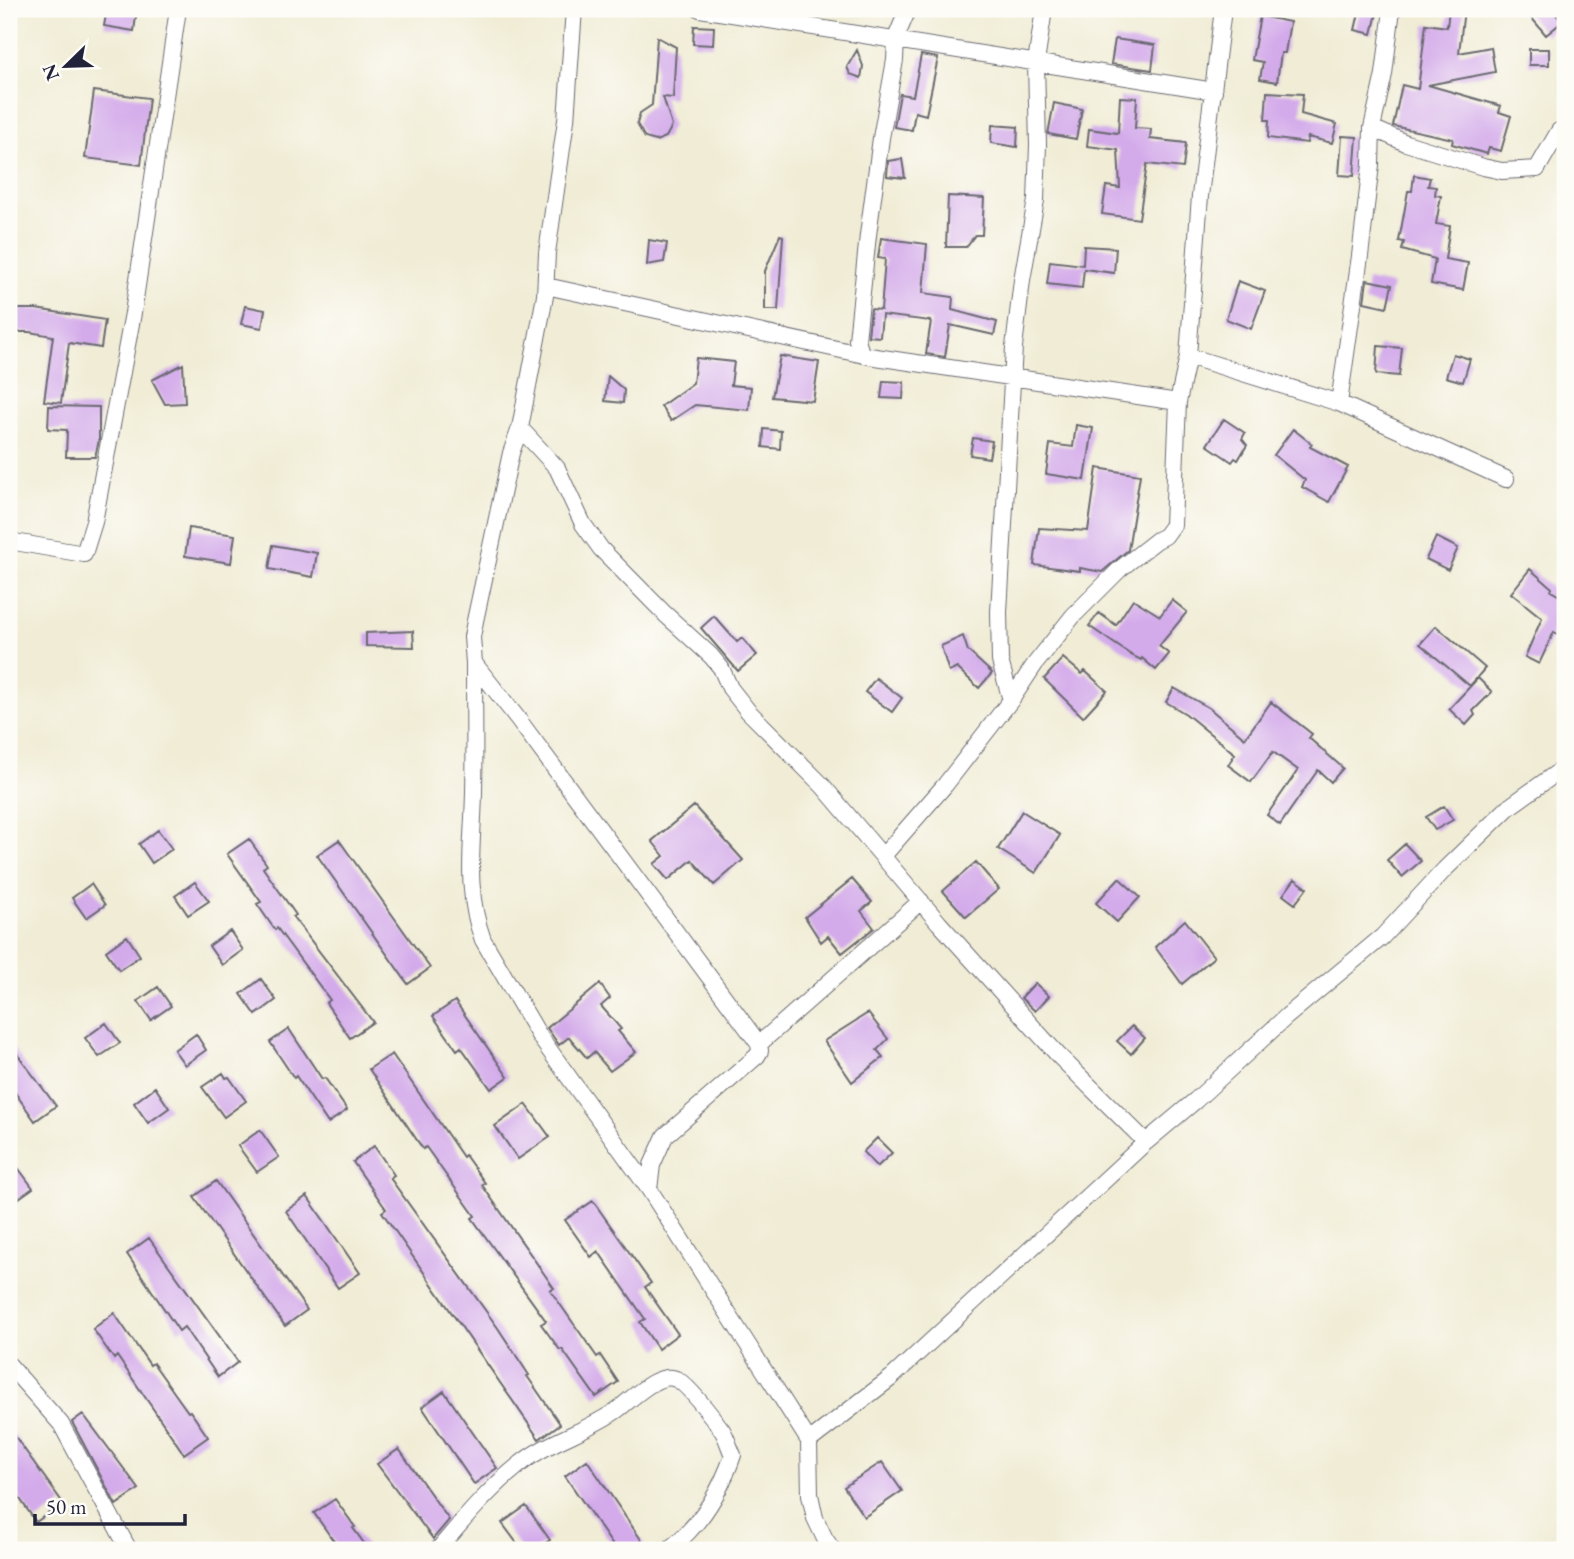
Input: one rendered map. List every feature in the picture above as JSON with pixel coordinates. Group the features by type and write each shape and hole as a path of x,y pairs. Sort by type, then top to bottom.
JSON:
{"street":[{"path":"9,541 84,554 94,522 133,313 178,9"},
{"path":"574,9 566,120 547,253 543,313 520,428 511,453 472,637 474,802 469,878 477,925 483,940 540,1037 649,1188 808,1441 812,1506 825,1539 833,1550"},
{"path":"700,9 742,12 1213,91"},
{"path":"861,353 857,340 881,138 895,60 896,38 908,9"},
{"path":"1012,700 1000,661 999,612 1012,377 1022,280 1036,200 1036,63 1044,9"},
{"path":"883,856 1012,700 1035,664 1073,616 1120,569 1166,536 1173,525 1178,402 1188,356 1200,196 1223,9"},
{"path":"1339,403 1371,165 1372,128 1384,74 1392,9"},
{"path":"1372,128 1445,156 1502,171 1537,169 1559,131 1565,132"},
{"path":"546,286 861,353 1178,402"},
{"path":"1188,356 1339,403 1506,479"},
{"path":"520,428 557,468 592,540 665,614 712,656 730,688 748,711 823,786 1059,1056 1146,1142"},
{"path":"474,663 527,730 759,1044 760,1051 757,1056 665,1136 652,1165 649,1188"},
{"path":"808,1441 891,1378 1146,1142 1286,1017 1382,937 1509,807 1565,767"},
{"path":"759,1044 921,901"},
{"path":"9,1365 61,1424 129,1550"},
{"path":"438,1550 499,1482 521,1463 543,1448 601,1421 661,1378 674,1378 685,1385 723,1432 733,1455 719,1489 703,1516 684,1538 668,1550"}],"building":[{"path":"107,9 137,9 134,31 104,26"},
{"path":"1360,9 1378,9 1372,34 1355,30"},
{"path":"1449,9 1464,9 1459,53 1491,47 1495,72 1428,85 1501,106 1499,112 1511,116 1501,151 1489,148 1487,154 1452,144 1453,139 1393,126 1402,85 1418,89 1426,24 1447,27"},
{"path":"1524,9 1552,9 1562,22 1546,35"},
{"path":"1260,16 1290,22 1285,53 1281,53 1277,82 1260,79 1263,62 1252,60"},
{"path":"694,26 714,27 713,45 693,44"},
{"path":"657,37 676,47 673,98 663,97 672,126 666,137 656,141 645,138 637,124 640,113 652,105"},
{"path":"1115,39 1155,45 1152,70 1111,64"},
{"path":"1529,49 1549,49 1549,65 1529,65"},
{"path":"857,50 863,66 861,78 850,74 847,67"},
{"path":"921,55 938,58 926,115 915,112 912,130 894,127 900,94 913,96"},
{"path":"94,91 149,98 141,165 85,158"},
{"path":"1267,92 1303,94 1301,114 1337,124 1332,143 1308,137 1307,143 1268,138 1269,120 1265,120"},
{"path":"1120,97 1137,98 1135,128 1151,129 1150,139 1186,143 1183,168 1147,164 1139,219 1102,214 1106,186 1120,188 1118,150 1087,146 1089,129 1118,133"},
{"path":"1054,103 1082,109 1076,139 1048,134"},
{"path":"992,125 1018,127 1017,147 991,143"},
{"path":"1342,136 1357,137 1354,176 1339,175"},
{"path":"902,159 905,178 887,176 888,161"},
{"path":"1414,175 1430,178 1428,186 1436,187 1435,195 1441,196 1436,224 1450,226 1445,259 1468,263 1463,290 1431,284 1435,259 1402,250 1404,242 1399,241 1408,191 1412,191"},
{"path":"948,196 984,198 982,235 975,235 966,247 946,247"},
{"path":"780,235 783,236 778,310 765,310 765,271"},
{"path":"881,238 927,244 923,293 953,297 952,310 997,322 994,335 950,325 945,357 926,354 931,321 882,315 880,337 868,336 871,309 881,310 885,259 878,258"},
{"path":"649,240 667,243 664,262 647,265"},
{"path":"1084,246 1116,248 1114,273 1084,269 1082,288 1047,284 1050,261 1083,265"},
{"path":"1367,280 1392,285 1387,307 1364,302"},
{"path":"1238,281 1265,291 1251,329 1226,319"},
{"path":"245,306 265,310 262,328 241,324"},
{"path":"9,309 36,309 105,320 101,348 69,343 61,403 44,401 53,336 9,332"},
{"path":"1378,346 1402,348 1399,376 1376,374"},
{"path":"1453,354 1470,359 1463,382 1446,377"},
{"path":"780,356 819,362 813,401 772,397"},
{"path":"696,358 734,362 731,385 751,387 749,410 695,405 671,421 661,406 693,383"},
{"path":"183,364 185,403 165,404 152,380"},
{"path":"608,376 624,390 623,403 605,401"},
{"path":"883,381 904,382 903,399 881,398"},
{"path":"49,406 99,407 99,440 95,457 66,457 67,430 48,429"},
{"path":"1224,419 1245,433 1242,439 1247,445 1238,460 1235,458 1232,462 1207,445"},
{"path":"1076,425 1093,428 1085,480 1046,474 1050,444 1073,447"},
{"path":"764,429 781,431 780,449 763,447"},
{"path":"1293,429 1312,444 1310,447 1348,467 1329,502 1302,487 1305,480 1274,455"},
{"path":"973,438 992,441 989,458 970,455"},
{"path":"1097,468 1140,475 1128,550 1102,572 1034,565 1039,528 1088,531"},
{"path":"189,528 235,535 231,563 185,556"},
{"path":"1436,537 1458,548 1448,570 1426,559"},
{"path":"273,545 317,553 313,577 269,569"},
{"path":"1530,569 1552,588 1551,591 1565,599 1565,639 1554,632 1539,664 1525,657 1542,618 1511,593"},
{"path":"1133,599 1160,616 1172,600 1187,612 1159,646 1169,654 1156,670 1142,658 1141,660 1131,655 1089,626 1099,613 1116,625"},
{"path":"714,616 737,642 742,638 757,655 738,671 701,628"},
{"path":"1436,626 1485,668 1470,686 1420,644"},
{"path":"413,631 414,647 366,646 366,633"},
{"path":"963,636 968,651 992,673 979,688 957,668 949,672 941,646"},
{"path":"1063,658 1082,674 1085,671 1107,691 1083,717 1044,679"},
{"path":"876,678 902,698 892,712 865,692"},
{"path":"1478,678 1492,692 1473,711 1475,715 1466,725 1449,709"},
{"path":"1174,688 1209,708 1245,738 1271,702 1312,734 1309,738 1343,768 1331,782 1318,770 1280,825 1267,815 1298,770 1273,752 1251,782 1228,765 1235,754 1186,714 1166,702"},
{"path":"694,806 743,860 714,885 692,860 668,880 654,864 664,856 652,841"},
{"path":"1444,806 1453,820 1435,830 1426,817"},
{"path":"1022,811 1060,835 1036,873 998,849"},
{"path":"158,830 172,849 152,863 139,844"},
{"path":"249,839 267,865 263,868 296,915 293,917 373,1022 350,1038 326,1003 330,1000 277,928 275,930 257,904 261,902 227,854"},
{"path":"339,840 430,968 408,984 317,855"},
{"path":"1405,844 1421,861 1402,877 1387,860"},
{"path":"976,862 999,889 966,917 943,891"},
{"path":"1119,878 1140,897 1117,922 1096,903"},
{"path":"852,879 872,902 861,911 874,928 842,953 828,936 821,942 805,917"},
{"path":"1295,879 1307,888 1295,904 1283,895"},
{"path":"195,882 209,901 188,915 175,896"},
{"path":"91,884 105,905 86,918 72,898"},
{"path":"1185,920 1214,957 1182,984 1155,947"},
{"path":"230,931 243,950 222,965 209,946"},
{"path":"127,936 140,956 119,970 106,951"},
{"path":"261,979 276,1000 256,1015 241,994"},
{"path":"1035,983 1049,996 1035,1011 1021,998"},
{"path":"600,984 610,998 601,1006 636,1052 610,1071 594,1052 587,1058 569,1037 559,1045 547,1028"},
{"path":"158,987 171,1006 151,1020 138,1001"},
{"path":"455,1001 508,1077 491,1089 461,1047 457,1050 433,1016"},
{"path":"868,1013 888,1039 877,1050 883,1057 852,1082 824,1041"},
{"path":"106,1023 120,1043 99,1057 85,1038"},
{"path":"1132,1026 1145,1038 1131,1054 1117,1041"},
{"path":"289,1029 322,1079 325,1078 347,1110 328,1123 270,1042"},
{"path":"196,1034 206,1050 185,1065 174,1050"},
{"path":"9,1043 56,1106 35,1121 9,1084"},
{"path":"392,1054 463,1157 465,1155 485,1183 482,1185 554,1288 550,1290 618,1382 596,1397 541,1324 546,1321 472,1218 475,1216 426,1147 423,1149 369,1069"},
{"path":"223,1073 246,1101 224,1117 202,1087"},
{"path":"155,1087 169,1108 148,1123 134,1103"},
{"path":"526,1104 550,1137 518,1159 495,1126"},
{"path":"260,1130 279,1157 257,1172 238,1146"},
{"path":"877,1138 892,1153 877,1167 863,1152"},
{"path":"374,1146 394,1175 390,1178 498,1328 560,1424 539,1439 382,1212 386,1209 353,1162"},
{"path":"19,1169 33,1188 9,1205 9,1177"},
{"path":"216,1181 307,1310 285,1326 194,1197"},
{"path":"307,1196 360,1273 338,1288 286,1211"},
{"path":"593,1201 651,1283 645,1287 678,1334 658,1349 640,1322 645,1319 598,1251 591,1257 565,1220"},
{"path":"149,1238 238,1362 218,1377 184,1327 179,1331 127,1254"},
{"path":"114,1313 150,1365 153,1363 208,1437 184,1454 117,1356 114,1359 93,1329"},
{"path":"444,1391 497,1468 474,1484 422,1407"},
{"path":"83,1414 139,1489 116,1505 72,1422"},
{"path":"9,1428 63,1503 36,1522 9,1483"},
{"path":"399,1449 449,1520 433,1539 377,1464"},
{"path":"587,1460 644,1544 635,1550 616,1550 565,1476"},
{"path":"882,1462 902,1491 864,1517 844,1487"},
{"path":"335,1499 369,1550 340,1550 314,1513"},
{"path":"526,1506 550,1540 535,1550 522,1550 502,1523"}]}
